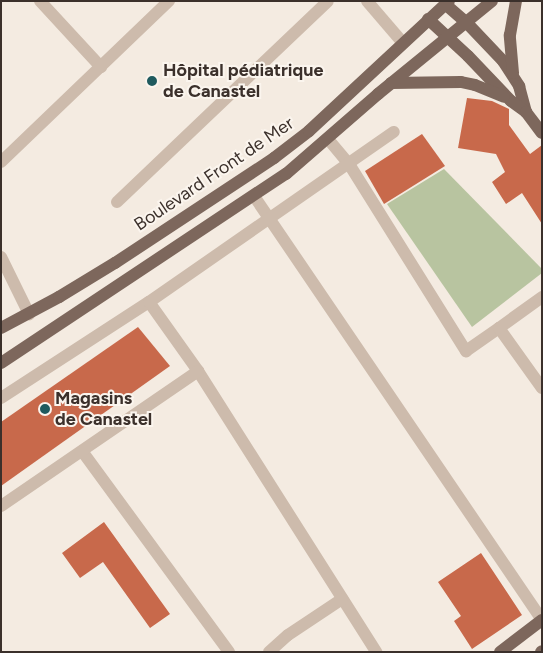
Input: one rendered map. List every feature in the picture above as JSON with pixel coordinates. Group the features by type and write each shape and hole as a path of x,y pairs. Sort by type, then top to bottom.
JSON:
{"main road":[{"path":"1,362 286,174 392,83 492,1"},
{"path":"513,75 510,35 516,1"},
{"name":"Boulevard Front de Mer","path":"1,328 29,314 115,263 274,158 309,131 447,3"},
{"path":"447,3 492,48 513,75 519,86 526,112"},
{"path":"428,19 511,101 526,112 542,133"},
{"path":"403,43 418,62"},
{"path":"392,83 461,82 488,90 511,101"},
{"path":"500,652 542,620"}],"street":[{"path":"40,1 101,67"},
{"path":"1,162 170,1"},
{"path":"117,202 328,1"},
{"path":"367,1 403,43"},
{"path":"1,398 149,302 268,217 394,132"},
{"path":"328,139 349,164 466,351 542,297"},
{"path":"254,196 542,620"},
{"path":"1,257 29,314"},
{"path":"149,302 198,371 376,652"},
{"path":"499,328 542,388"},
{"path":"1,506 198,371"},
{"path":"82,451 229,652"},
{"path":"269,652 288,635 342,599"}],"green space":[{"path":"444,169 542,269 542,273 472,327 387,204"}],"building":[{"path":"467,98 492,101 509,109 509,125 530,154 542,145 542,224 522,193 506,204 492,182 505,172 496,154 458,148"},
{"path":"422,134 445,166 384,204 365,171"},
{"path":"138,327 170,366 1,486 1,422"},
{"path":"104,522 170,614 150,628 103,562 80,578 62,553"},
{"path":"481,553 522,615 472,649 454,621 461,616 438,582"}],"place":[{"name":"Hôpital pédiatrique de Canastel","path":"152,81"},
{"name":"Magasins de Canastel","path":"45,409"}]}
